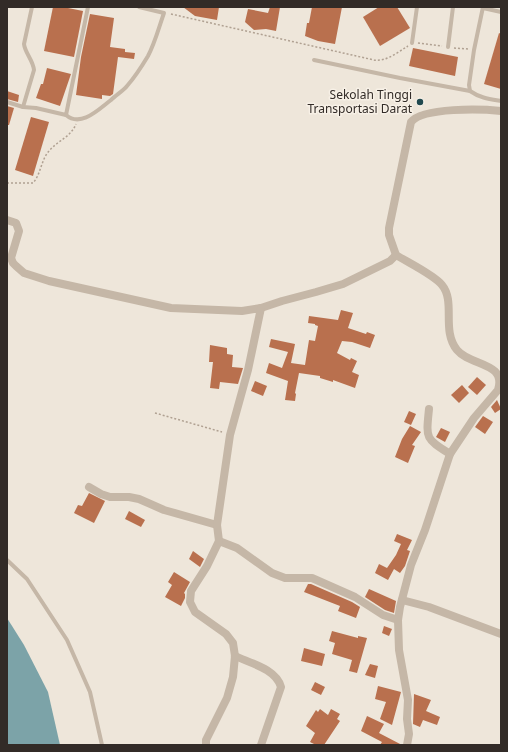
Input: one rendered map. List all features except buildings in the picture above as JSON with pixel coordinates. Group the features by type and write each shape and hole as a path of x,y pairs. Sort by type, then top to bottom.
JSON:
{"street":[{"path":"407,745 409,734 407,719 408,700 399,650 398,620 411,565 425,530 450,454 474,418 498,390 500,384 499,378 493,369 465,357 456,349 448,329 447,295 442,285 396,255 389,235 389,228 411,122 414,118 454,110 487,109 501,111"},
{"path":"7,220 16,223 19,228 17,242 11,258 12,263 24,273 171,308 242,311 261,308 343,284 390,261 396,255"},
{"path":"206,745 206,740 227,698 233,677 235,656 233,643 226,634 194,612 190,602 191,591 207,566 219,541 217,525 230,435 248,370 261,308"},
{"path":"430,409 427,428 428,438 450,454"},
{"path":"88,487 101,494 139,499 164,510 217,525"},
{"path":"219,541 237,548 272,573 285,578 312,578 354,597 382,615 398,620"},
{"path":"402,600 429,608 501,634"},
{"path":"235,656 273,673 280,681 281,687 260,745"}],"lane":[{"path":"22,107 34,70 33,64 24,48 32,7"},
{"path":"66,115 88,7"},
{"path":"7,102 22,107 36,108 78,119 82,119 94,113 126,88 149,55 164,13 139,7"},
{"path":"412,43 417,7"},
{"path":"448,47 453,7"},
{"path":"470,91 469,85 474,50 483,7 501,12"},
{"path":"314,60 470,91 483,98 501,101"},
{"path":"7,560 27,579 67,640 90,692 102,745"}],"path":[{"path":"164,13 380,61 412,43 474,50"},
{"path":"7,183 33,183 37,178 41,165 48,152 74,131 78,119"},
{"path":"155,413 230,435"}],"water":[{"path":"7,618 24,645 48,692 60,745 7,745"}],"place":[{"name":"Sekolah Tinggi Transportasi Darat","path":"420,102"}]}
